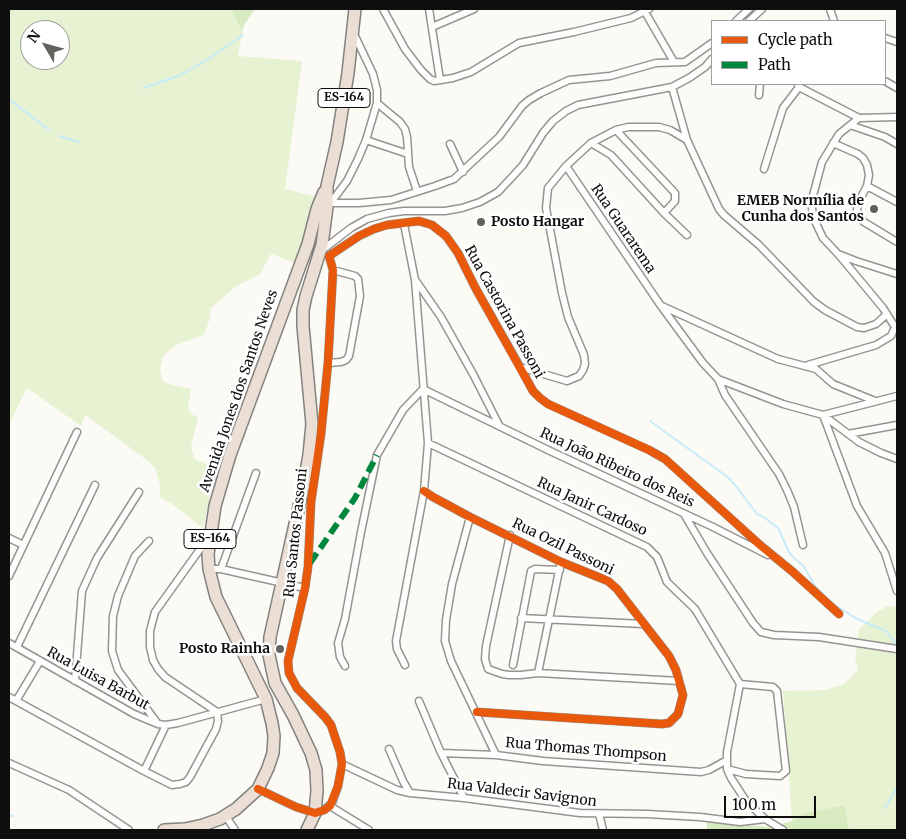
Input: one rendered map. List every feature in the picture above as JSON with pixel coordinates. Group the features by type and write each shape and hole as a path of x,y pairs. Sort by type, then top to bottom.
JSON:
{"highway":[{"name":"ES-164","path":"307,830 314,813 317,791 316,770 311,753 293,714 275,683 269,656 270,637 309,455 312,424 303,310 306,296 323,254 329,206 327,186 339,132 355,9"},
{"name":"Avenida Jones dos Santos Neves","path":"164,830 185,830 203,825 225,815 249,798 258,788 273,753 274,736 266,699 216,597 209,569 210,536 215,506 230,456 308,244 327,186"},
{"path":"312,228 320,229 324,234"}],"street":[{"path":"383,9 405,49 420,70 430,79 434,80 453,78 471,72 519,42 574,32 631,18 647,10 674,62"},
{"path":"429,9 440,80"},
{"path":"432,27 474,9"},
{"path":"737,20 749,9"},
{"path":"750,20 762,9"},
{"path":"329,206 347,181 366,140 378,103 373,74 352,30"},
{"path":"329,206 391,200 448,182 462,172 499,138 522,106 541,93 569,80 610,76 643,66 685,62 711,44"},
{"path":"323,254 350,228 367,220 389,213 445,211 480,202 498,192 514,176 553,120 566,111 578,105 672,87 690,78 711,60"},
{"path":"886,82 897,88"},
{"path":"759,95 760,85"},
{"path":"764,169 783,108 799,85 859,118 897,117"},
{"path":"672,87 687,140 722,213 759,246 814,302 837,317 857,327 864,328 876,324 887,314"},
{"path":"378,103 400,122 405,129 408,136 409,167 417,191"},
{"path":"808,366 884,341 895,328 887,314 828,244 814,219 811,203 822,162 833,142 839,134 859,118"},
{"path":"850,125 885,137 897,144"},
{"path":"520,367 567,381 579,376 585,364 584,354 568,317 562,293 546,208 548,188 566,166 590,143 616,130 628,127 659,127 670,130 687,140"},
{"path":"616,130 675,193 675,201 664,212"},
{"path":"366,140 408,154"},
{"path":"833,142 863,158 867,165 869,175 867,186 858,203 857,210 859,216 864,222 897,242"},
{"path":"590,143 611,155 687,235"},
{"path":"450,144 462,172"},
{"name":"Rua Guararema","path":"566,166 661,306 703,363 718,378"},
{"path":"867,186 897,202"},
{"name":"Rua Castorina Passoni","path":"323,254 374,229 387,225 419,221 426,222 446,236 458,253 533,391 548,404 665,459 839,614"},
{"path":"404,224 415,280 428,443 424,491 396,641 397,650 405,665"},
{"name":"Rua Santos Passoni","path":"323,254 333,270 328,363 321,434 311,502 308,567 288,661 289,673 297,688 325,716 331,725 340,752 342,764 338,786 330,806"},
{"path":"838,254 897,274"},
{"path":"328,363 341,362 350,356 360,296 358,279 355,276 333,270"},
{"path":"415,280 441,317 499,425"},
{"path":"661,306 778,358 818,370 826,379 834,384 876,401"},
{"path":"718,378 783,404 823,415 869,448 897,458"},
{"path":"718,378 725,395 779,474 796,514 803,545"},
{"path":"345,666 340,657 338,643 345,619 378,455 403,410 423,389"},
{"name":"Rua João Ribeiro dos Reis","path":"423,389 778,560"},
{"path":"823,415 897,396"},
{"path":"823,415 857,506 885,553 897,591"},
{"path":"848,434 897,425"},
{"path":"9,576 77,432"},
{"name":"Rua Janir Cardoso","path":"428,443 571,512 641,543 653,551 667,582 695,609 740,684"},
{"path":"221,569 256,473"},
{"path":"17,647 95,485"},
{"name":"Rua Ozil Passoni","path":"424,491 470,517 562,562 608,581 669,656 680,681"},
{"path":"75,681 82,591 96,558 139,492"},
{"path":"683,513 753,623 762,632 774,635 819,637 897,649"},
{"path":"470,517 452,584 446,620 445,641 451,661 496,755"},
{"path":"477,712 662,724 669,723 678,714 682,703 683,695 680,681 538,673 521,675 502,674 491,671 485,665 484,659 510,535"},
{"path":"9,697 144,771 172,784 186,782 216,729 218,721 217,712 165,676 153,660 150,647 150,631 155,612 210,536"},
{"path":"9,538 23,545"},
{"path":"149,541 135,556 118,596 113,616 112,651 118,670 158,724"},
{"path":"538,673 562,562"},
{"path":"209,569 221,569 305,588"},
{"path":"512,665 531,571 535,569 560,570"},
{"path":"522,618 643,624"},
{"name":"Rua Luisa Barbut","path":"9,643 134,714 158,724 166,725 266,699"},
{"path":"16,701 40,661"},
{"path":"727,768 746,774 780,776 786,771 777,691 773,687 740,684 727,768 740,793 765,819 783,830"},
{"path":"419,702 441,753 464,798"},
{"path":"144,771 166,725"},
{"path":"389,749 410,793"},
{"name":"Rua Thomas Thompson","path":"441,753 496,755 543,761 701,772 709,770 727,760"},
{"path":"9,763 69,790 129,830"},
{"name":"Rua Valdecir Savignon","path":"342,764 397,790 410,793 464,798 558,811 700,817 740,822 765,819"},
{"path":"258,788 296,808 314,813 330,806 369,830"},
{"path":"599,814 603,830"},
{"path":"225,815 235,830"}],"green space":[{"path":"9,9 233,9 232,11 241,29 243,29 238,56 302,61 285,189 317,197 296,263 271,254 260,274 235,287 211,308 210,318 204,335 176,345 164,355 162,360 160,369 162,380 169,384 191,389 188,408 191,414 198,417 191,449 193,458 219,470 210,495 203,528 160,497 160,484 155,468 147,460 85,415 81,426 27,388 9,424"},
{"path":"233,9 255,9 243,29 241,29 232,11"},
{"path":"887,606 897,607 897,830 849,830 845,805 805,813 792,821 783,691 826,690 844,684 858,670 855,659 859,629 876,613"},
{"path":"845,805 849,830 707,830 707,822 771,827 792,821 805,813"}],"waterway":[{"path":"143,88 181,75 243,35"},
{"path":"9,99 49,130"},
{"path":"59,136 79,142"},
{"path":"650,421 729,478 757,514 778,528 790,554 804,567 815,586 832,603 857,619 886,631 897,645"},
{"path":"885,808 897,788"},
{"path":"9,815 13,816"}],"marked path":[{"path":"310,563 355,498 377,455"}],"cycle path":[{"path":"258,789 296,807 315,813 330,806 338,786 342,764 331,725 297,688 289,673 288,661 308,567 311,502 321,434 328,363 333,270 329,256 359,236 387,225 419,221 432,225 446,236 458,253 533,391 540,398 548,404 665,459 839,614"},
{"path":"424,491 470,517 561,562 608,581 617,589 669,656 676,670 683,695 678,714 669,723 662,724 477,712"}],"place":[{"name":"EMEB Normília de Cunha dos Santos","path":"874,209"},
{"name":"Posto Hangar","path":"481,222"},
{"name":"Posto Rainha","path":"280,649"}]}
